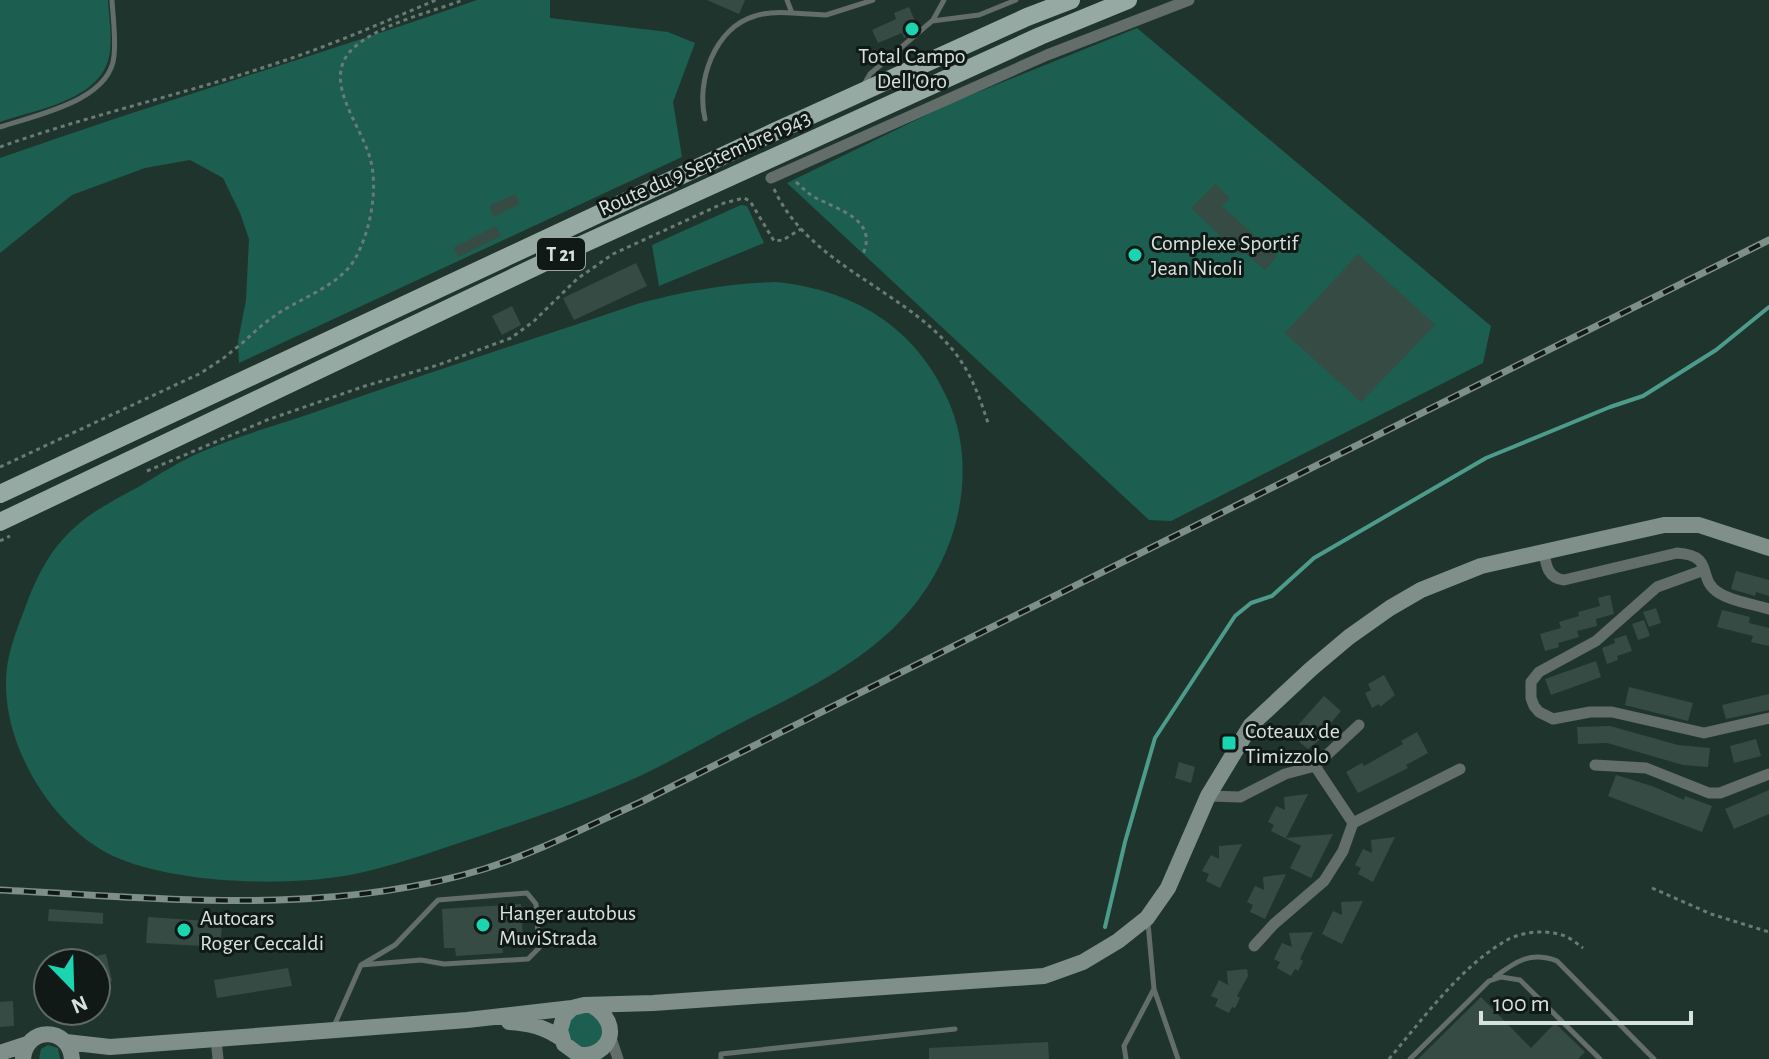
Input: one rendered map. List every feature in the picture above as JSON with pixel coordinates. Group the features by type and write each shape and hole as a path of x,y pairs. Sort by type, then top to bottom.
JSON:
{"main road":[{"name":"Route du 9 Septembre 1943","path":"0,494 774,132 1071,0"},
{"name":"Route du 9 Septembre 1943","path":"6,528 581,245 1040,36 1128,0"},
{"path":"66,1042 110,1047 467,1020 584,1005 594,1007 1044,976 1083,962 1118,941 1147,918 1168,888 1208,796 1251,725 1349,637 1390,608 1421,590 1481,566 1664,525 1699,525 1769,548"},
{"path":"577,1053 604,1047 627,1014 653,1003"},
{"path":"594,1007 608,1021 610,1035"},
{"path":"572,1008 561,1023 577,1053"},
{"path":"467,1020 524,1022 548,1029 577,1053"},
{"path":"0,1053 25,1052 32,1039 46,1033 61,1037 66,1042 72,1059"},
{"path":"86,1059 110,1047"}],"street":[{"path":"771,178 1047,55 1189,0"},
{"path":"1544,552 1551,575 1564,580 1677,553 1692,554 1699,557 1718,593 1769,609"},
{"path":"1704,570 1657,587 1596,641 1539,672 1531,682 1534,706 1553,719 1590,712 1612,712 1704,733 1769,718"},
{"path":"1208,796 1240,797 1285,774 1315,766 1359,725"},
{"path":"1595,765 1646,768 1709,793 1720,793 1769,774"},
{"path":"1315,766 1353,823"},
{"path":"1254,946 1274,924 1324,881 1343,851 1353,823 1460,769"},
{"path":"610,1035 618,1059"},
{"path":"216,1039 218,1059"}],"lane":[{"path":"0,127 92,93 106,80 114,58 112,0"},
{"path":"787,0 792,13"},
{"path":"705,119 701,104 708,65 718,45 736,26 752,16 773,12 826,15 873,0"},
{"path":"858,95 870,74 932,21 944,0"},
{"path":"932,21 979,15 1016,0"},
{"path":"332,1030 361,965 395,945 438,900 527,893 536,904 539,948 528,959 444,964 421,960 361,965"},
{"path":"1147,918 1154,989 1178,1059"},
{"path":"1410,1059 1489,981 1516,961 1542,955 1557,961 1654,1059"},
{"path":"1489,981 1501,977 1520,980 1600,1059"},
{"path":"1126,1059 1124,1046 1154,989"},
{"path":"721,1059 721,1054 955,1029"}],"path":[{"path":"0,147 114,110 268,66 329,45 436,0"},
{"path":"0,467 201,373 271,318 334,281 356,259 369,223 373,185 371,161 339,84 344,61 354,46 379,31 463,0"},
{"path":"786,169 807,192 853,215 866,235 867,245 863,254"},
{"path":"771,178 780,202 801,229 853,274 914,314 951,349 969,374 989,426"},
{"path":"145,472 267,420 511,338 534,321 577,279 613,254 724,203 744,198 750,201 774,241 783,240 801,229"},
{"path":"0,541 6,528"},
{"path":"1652,888 1711,914 1769,932"}],"green space":[{"path":"0,0 108,0 110,51 105,68 96,81 67,100 0,122"},
{"path":"477,0 550,0 550,18 668,32 695,43 673,102 682,157 239,363 238,341 246,300 249,239 223,178 190,160 145,168 72,195 0,253 0,158"},
{"name":"Complexe Sportif Jean Nicoli","path":"1137,28 1491,326 1483,363 1171,521 1149,520 787,183 951,103"},
{"path":"741,205 747,206 764,243 659,286 652,245"},
{"path":"776,282 804,286 856,304 900,333 935,374 957,428 962,456 962,485 950,542 923,593 905,616 869,649 785,701 617,786 426,854 364,872 272,882 170,873 113,856 72,827 53,807 25,762 15,737 8,712 6,677 14,637 40,572 62,540 81,522 185,459 246,435 640,303 708,288"},
{"path":"589,1010 605,1020 602,1044 579,1049 567,1035 571,1017"},
{"path":"48,1045 58,1048 60,1059 39,1059 41,1049"}],"building":[{"path":"707,0 745,0 739,14"},
{"path":"909,7 917,26 904,38 902,33 878,43 872,30 896,19 894,13"},
{"path":"1215,184 1230,198 1222,206 1277,256 1265,270 1243,251 1240,255 1191,208"},
{"path":"515,194 520,204 494,217 489,206"},
{"path":"496,226 501,236 458,257 453,248"},
{"path":"1358,254 1435,325 1361,402 1285,333"},
{"path":"636,263 647,286 574,320 563,298"},
{"path":"512,306 521,325 502,335 492,316"},
{"path":"1736,571 1769,580 1769,596 1756,592 1755,596 1731,589"},
{"path":"1610,595 1614,614 1596,619 1597,626 1577,631 1579,637 1558,643 1559,647 1545,651 1540,634 1561,628 1559,622 1579,616 1578,612 1600,606 1598,598"},
{"path":"1656,608 1661,623 1649,627 1643,612"},
{"path":"1722,610 1750,617 1749,623 1769,628 1769,646 1751,642 1753,636 1717,627"},
{"path":"1644,620 1650,636 1638,640 1632,624"},
{"path":"1626,635 1632,651 1617,656 1618,660 1607,664 1602,648"},
{"path":"1596,661 1601,677 1551,695 1545,679"},
{"path":"1384,675 1395,695 1380,707 1379,704 1372,708 1365,693 1371,690 1368,684"},
{"path":"1629,687 1693,703 1688,721 1625,705"},
{"path":"1769,694 1769,710 1726,719 1722,705"},
{"path":"1324,696 1341,711 1320,736 1322,738 1308,749 1290,734"},
{"path":"1610,726 1678,745 1710,748 1708,767 1683,765 1607,743 1578,744 1577,727"},
{"path":"1417,732 1428,753 1406,765 1408,768 1358,793 1346,772 1362,763 1364,766 1403,744 1401,741"},
{"path":"1756,739 1761,756 1734,763 1730,746"},
{"path":"1179,762 1195,767 1191,783 1175,778"},
{"path":"1616,775 1684,800 1685,796 1712,806 1702,832 1608,796"},
{"path":"1769,790 1769,814 1734,829 1725,809"},
{"path":"1308,794 1286,838 1333,834 1311,878 1290,868 1301,846 1271,831 1274,825 1268,822 1276,806 1285,810 1284,797"},
{"path":"1395,837 1373,882 1358,874 1361,868 1355,865 1363,849 1372,853 1371,840"},
{"path":"1242,844 1220,888 1206,881 1209,874 1202,871 1211,855 1219,859 1219,846"},
{"path":"1286,874 1265,919 1250,912 1253,905 1247,902 1255,886 1264,890 1263,877"},
{"path":"1363,901 1342,944 1322,934 1333,911 1342,915 1341,902"},
{"name":"Hanger autobus MuviStrada","path":"521,904 523,941 502,943 503,953 456,956 455,948 444,948 442,909"},
{"path":"49,909 103,913 103,924 48,921"},
{"name":"Autocars Roger Ceccaldi","path":"148,917 222,922 221,939 204,938 204,946 146,943"},
{"path":"1313,932 1300,959 1303,961 1298,971 1295,969 1291,976 1277,968 1280,962 1274,959 1282,943 1292,947 1289,933"},
{"path":"288,968 292,986 217,998 214,980"},
{"path":"1247,969 1248,976 1237,996 1240,998 1235,1008 1232,1007 1229,1013 1215,1006 1218,999 1211,996 1219,980 1228,985 1227,971"},
{"path":"1481,997 1531,1048 1555,1023 1585,1052 1578,1059 1418,1059"},
{"path":"13,1001 14,1026 0,1027 0,1002"},
{"path":"1048,1042 1049,1059 929,1059 929,1048"}],"waterway":[{"path":"1105,927 1125,842 1155,738 1235,616 1251,603 1272,596 1314,558 1486,458 1643,396 1716,350 1769,307"}],"railway":[{"path":"0,890 182,900 304,899 365,894 425,884 504,862 641,802 1769,240"}],"place":[{"name":"Total Campo Dell'Oro","path":"912,29"},
{"name":"Complexe Sportif Jean Nicoli","path":"1135,255"},
{"name":"Coteaux de Timizzolo","path":"1229,743"},
{"name":"Hanger autobus MuviStrada","path":"483,925"},
{"name":"Autocars Roger Ceccaldi","path":"184,930"}]}
